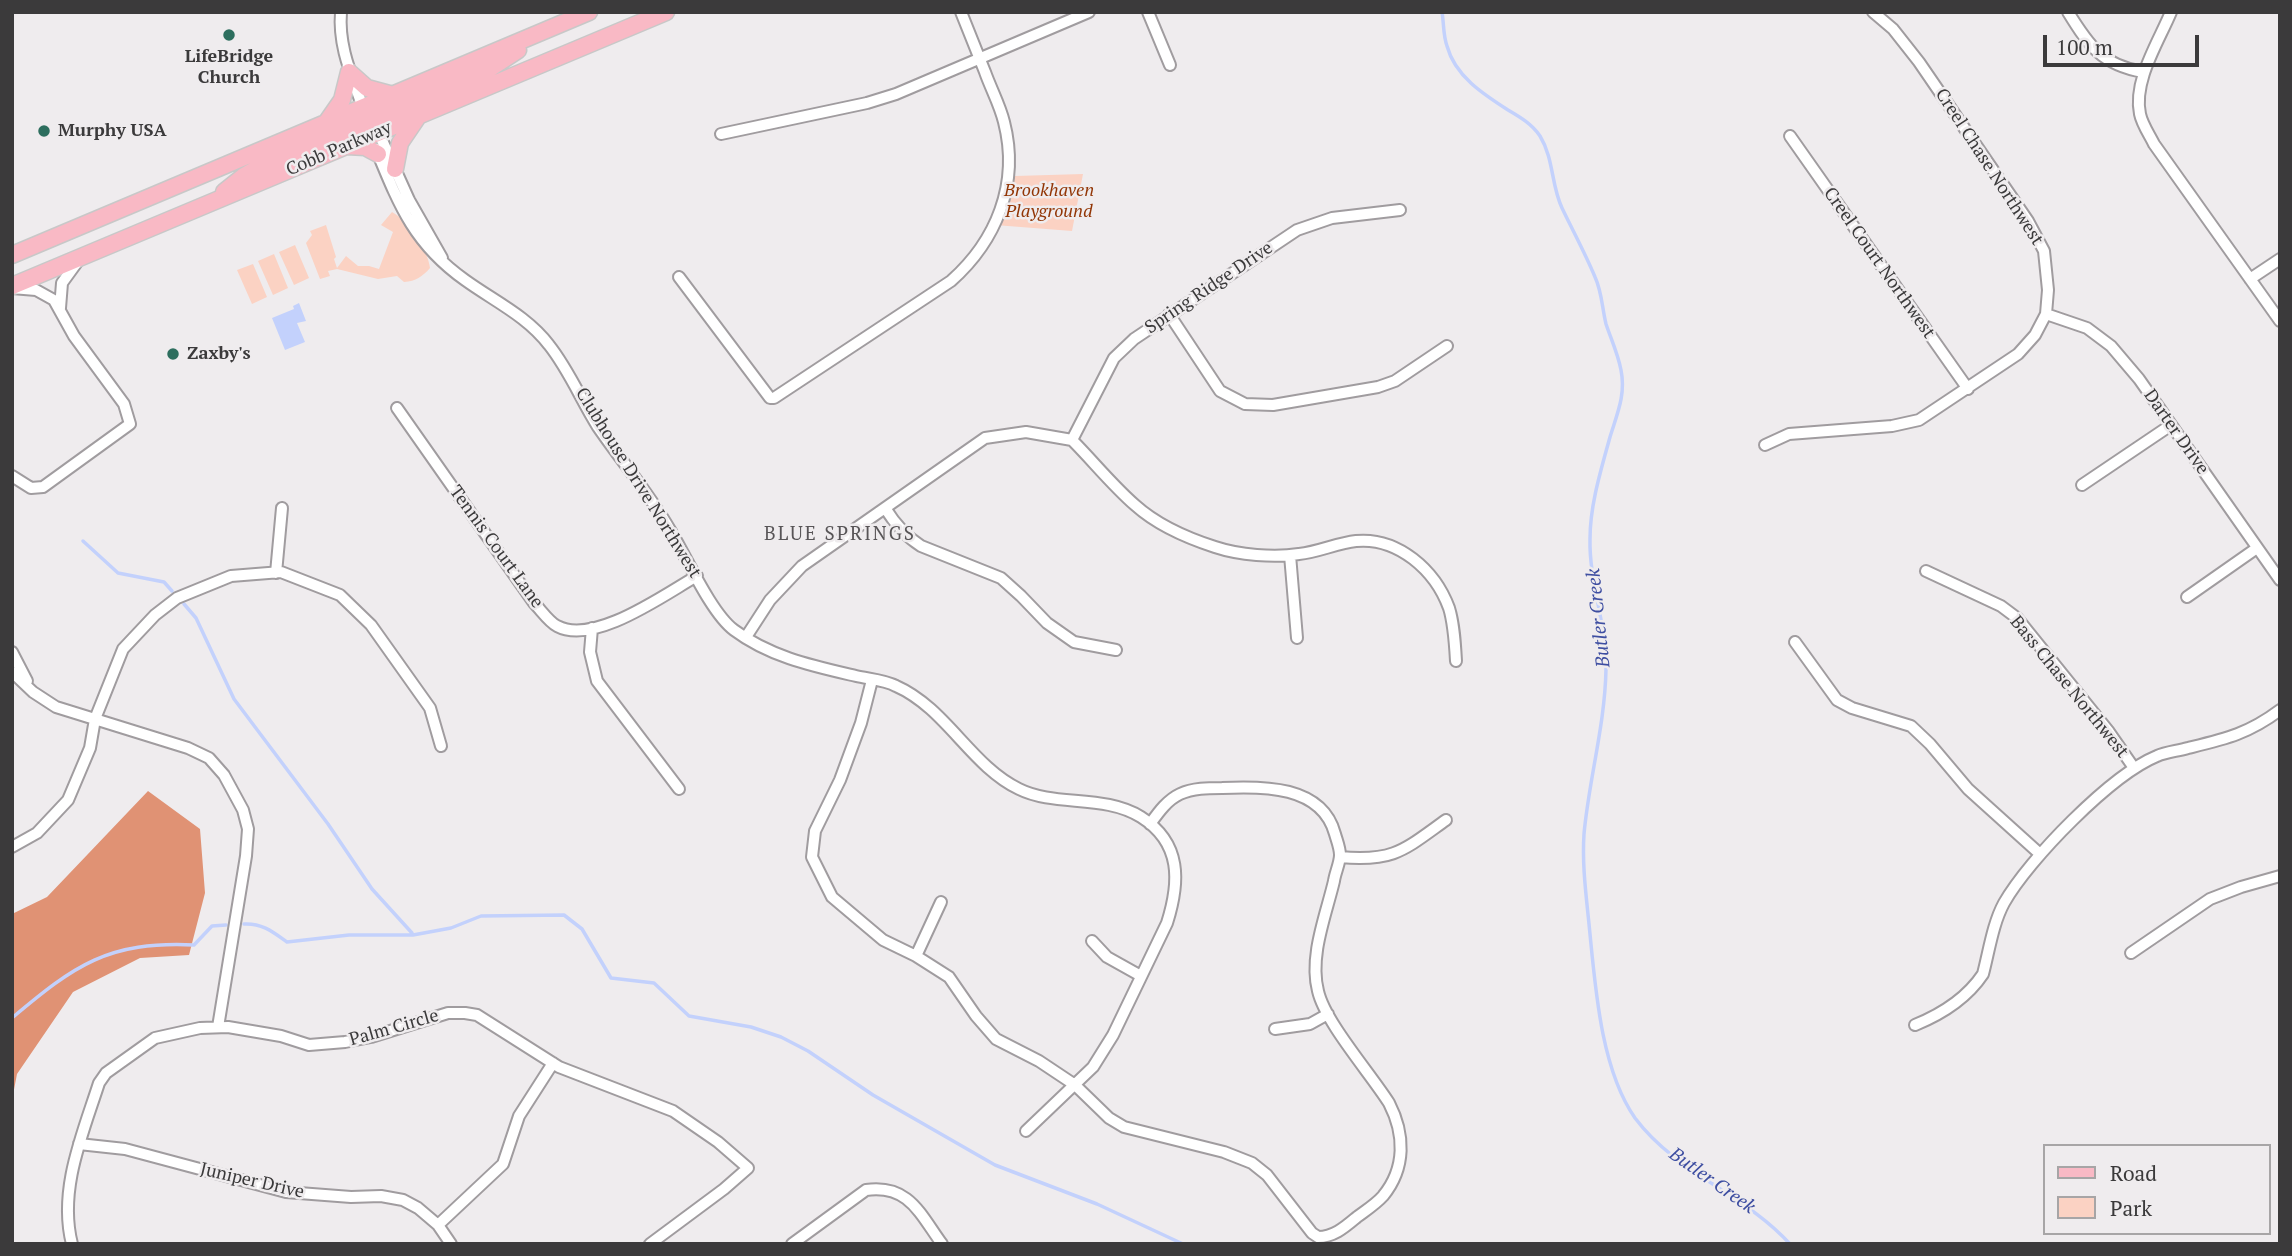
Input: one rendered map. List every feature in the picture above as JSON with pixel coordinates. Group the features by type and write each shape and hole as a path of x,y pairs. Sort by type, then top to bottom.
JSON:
{"main road":[{"name":"Cobb Parkway","path":"12,287 345,147 370,124 393,95 589,12"},
{"name":"Cobb Parkway","path":"12,255 326,123 370,124 419,116 666,12"},
{"path":"215,201 251,171 370,124 486,71 534,36"},
{"path":"326,123 342,100 349,72 367,88 393,95"},
{"path":"395,169 400,143 419,116"},
{"path":"345,147 365,147 378,154"}],"street":[{"path":"341,12 342,43 349,72 370,124"},
{"path":"679,277 769,398 774,398 951,281 967,267 985,244 998,219 1007,192 1009,160 1005,123 961,12"},
{"path":"721,134 867,103 897,94 1089,12"},
{"path":"1148,12 1170,65"},
{"name":"Creel Chase Northwest","path":"1873,12 1893,29 1919,62 2028,221 2044,251 2048,290 2046,314"},
{"path":"2068,12 2087,43 2098,54 2125,69 2143,72"},
{"path":"2171,12 2143,72 2138,93 2140,116 2154,144 2280,321"},
{"name":"Clubhouse Drive Northwest","path":"370,124 378,154 399,204 427,248 464,280 515,313 548,344 565,367 600,429 637,478 715,606 732,628 773,653 812,666 896,686 931,710 996,773 1020,790 1125,809 1150,824 1172,854 1176,888 1167,923 1113,1035 1093,1067 1026,1131"},
{"name":"Clubhouse Drive Northwest","path":"370,124 445,263"},
{"name":"Creel Court Northwest","path":"1790,136 1968,389"},
{"name":"Spring Ridge Drive","path":"1072,440 1114,358 1134,338 1297,230 1332,218 1399,210"},
{"path":"60,308 62,283 82,257"},
{"path":"2250,279 2280,259"},
{"path":"12,287 43,293 54,300 74,336 124,404 130,424 43,487 31,488 12,476"},
{"path":"1169,314 1220,391 1245,404 1273,405 1378,387 1395,381 1447,346"},
{"path":"1765,445 1789,434 1892,426 1919,420 2018,354 2035,335 2046,314"},
{"name":"Darter Drive","path":"2046,314 2087,328 2098,335 2138,379 2280,580"},
{"name":"Tennis Court Lane","path":"397,408 534,603 557,626 582,632 621,619 697,576"},
{"path":"2082,485 2171,425"},
{"path":"746,637 770,600 802,566 985,438 1026,432 1072,440 1136,506 1189,537 1217,548 1256,555 1298,555 1343,543 1368,541 1394,547 1417,561 1442,593 1448,607 1456,660"},
{"path":"276,573 282,508"},
{"path":"885,508 900,531 909,539 1001,578 1047,623 1074,642 1116,650"},
{"path":"2187,597 2257,548"},
{"path":"1290,555 1297,638"},
{"name":"Bass Chase Northwest","path":"1926,571 2001,606 2017,618 2109,732 2134,768"},
{"path":"12,847 37,833 68,800 90,748 95,719 122,649 155,615 177,598 231,576 281,572 340,595 371,625 430,708 441,746"},
{"path":"592,628 590,652 597,681 679,789"},
{"path":"1795,642 1837,700 1852,708 1911,726 1968,789 2040,854"},
{"path":"12,652 31,690"},
{"path":"12,672 31,690 56,707 188,748 209,758 223,775 243,810 248,830 218,1027"},
{"path":"872,680 861,723 840,780 814,831 812,857 832,897 883,940 916,956 949,977 996,1039 1039,1061 1075,1085 1108,1118 1124,1127 1224,1152 1252,1163 1267,1175 1306,1227 1315,1236 1325,1237 1344,1228 1382,1198 1398,1169 1402,1139 1389,1103 1320,1000 1315,972 1317,952 1340,857 1335,831 1325,814 1311,801 1284,789 1236,787 1183,793 1167,804 1150,824"},
{"path":"1916,1025 1956,1003 1976,984 1983,974 2003,904 2040,854 2108,788 2134,768 2157,756 2231,738 2254,729 2280,710"},
{"path":"1340,857 1378,858 1398,853 1446,820"},
{"path":"2131,953 2210,899 2280,876"},
{"path":"916,956 941,902"},
{"path":"1092,941 1107,957 1141,976"},
{"name":"Palm Circle","path":"72,1244 67,1211 74,1157 99,1083 106,1073 155,1038 200,1028 228,1027 281,1036 309,1045 371,1037 448,1013 466,1013 477,1016 553,1063 673,1111 718,1142 748,1168 650,1244"},
{"path":"1275,1029 1310,1024 1328,1014"},
{"path":"438,1225 503,1164 519,1116 553,1063"},
{"name":"Juniper Drive","path":"79,1144 125,1149 286,1192 351,1197 381,1196 402,1200 418,1208 438,1225 451,1244"},
{"path":"792,1244 866,1189 893,1191 909,1198 942,1244"}],"green space":[{"name":"Brookhaven Playground","path":"1083,174 1072,231 995,225 1015,176"},
{"path":"392,212 405,222 422,245 430,268 424,274 415,280 404,282 397,276 378,279 337,269 328,271 330,276 320,279 306,243 312,235 310,231 326,225 337,268 346,256 358,266 379,269 393,232 381,225"},
{"path":"295,245 309,278 294,285 279,252"},
{"path":"274,254 288,288 273,295 258,261"},
{"path":"253,264 267,297 252,304 237,270"}],"shaded area":[{"path":"148,791 200,829 205,893 189,955 140,958 73,992 17,1074 12,1100 12,914 47,897"}],"water":[{"path":"299,303 306,321 297,323 305,342 285,350 272,318 294,309 293,306"}],"waterway":[{"name":"Butler Creek","path":"1442,12 1446,42 1456,66 1480,91 1530,124 1545,145 1558,199 1601,294 1606,324 1621,370 1620,404 1600,475 1590,526 1590,555 1604,636 1606,669 1603,711 1586,813 1584,845 1594,972 1601,1024 1614,1075 1635,1118 1652,1137 1690,1169 1753,1211 1790,1244"},
{"path":"83,541 118,573 164,582 172,591"},
{"path":"184,604 196,618 234,699 328,824 372,889 412,933"},
{"path":"244,924 262,927 287,942 349,935 413,935 451,928 481,916 564,915 582,929 611,978 654,983 689,1016 751,1027 781,1037 808,1051 873,1095 995,1165 1097,1204 1183,1244"},
{"path":"12,1018 55,984 94,960 138,947 194,945 212,926 226,925"}],"place":[{"name":"LifeBridge Church","path":"229,35"},
{"name":"Murphy USA","path":"44,131"},
{"name":"Zaxby's","path":"173,354"}],"district":[{"name":"BLUE SPRINGS","path":"840,535"}]}
